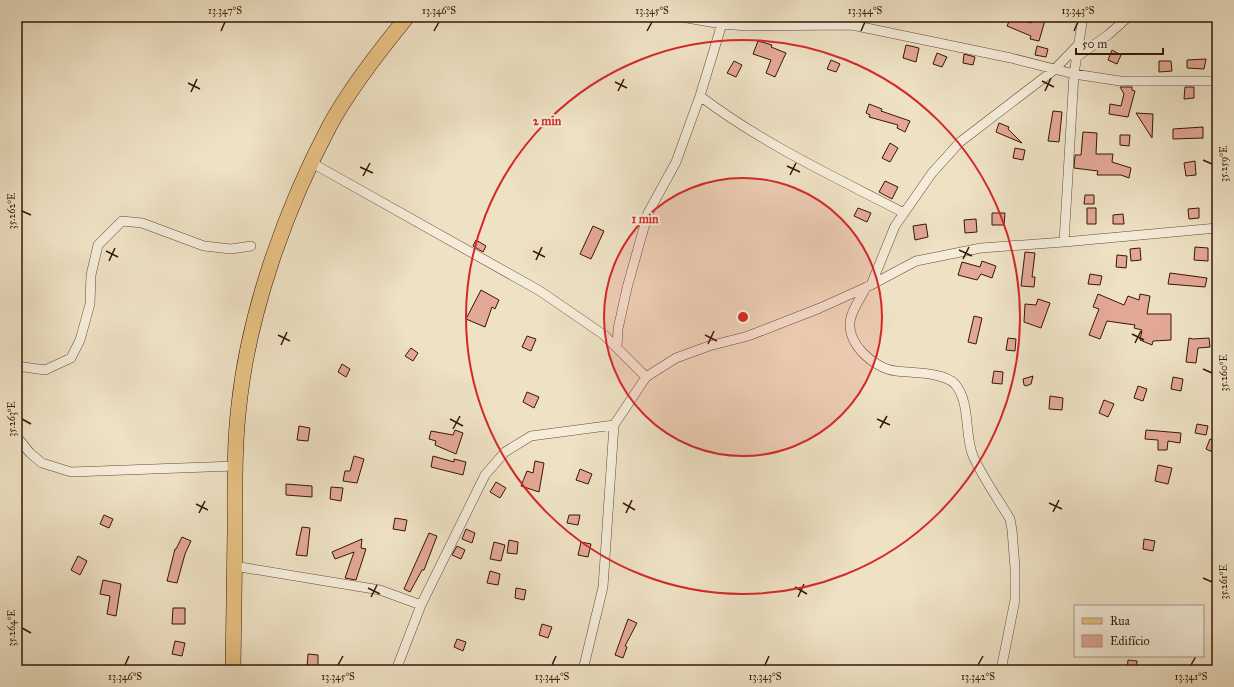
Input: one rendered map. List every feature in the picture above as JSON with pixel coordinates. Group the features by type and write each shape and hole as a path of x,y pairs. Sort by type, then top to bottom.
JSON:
{"main road":[{"path":"233,670 235,466 239,406 247,352 258,308 288,215 331,124 377,54 407,17"}],"street":[{"path":"681,17 723,21 747,26 853,21 1074,74 1120,81 1217,81"},
{"path":"1064,242 1074,74 1083,17"},
{"path":"1076,58 1108,35 1128,17"},
{"path":"617,348 618,329 627,288 648,213 676,162 700,96 723,21"},
{"path":"1001,670 1015,600 1015,568 1012,530 1010,519 973,456 962,395 954,382 938,376 894,371 874,362 859,350 851,333 851,317 869,286 895,226 932,173 960,142 1054,70 1078,45"},
{"path":"700,96 733,121 814,167 904,213"},
{"path":"312,163 540,292 604,335 646,378"},
{"path":"17,366 45,370 71,358 80,340 90,304 91,276 98,245 122,221 142,223 204,246 231,249 251,246"},
{"path":"583,670 603,587 614,424 646,378 676,358 709,346 748,336 820,308 869,286 916,261 981,248 1217,228"},
{"path":"396,670 421,605 485,476 504,452 530,436 614,424"},
{"path":"17,437 30,453 42,463 71,472 235,466"},
{"path":"234,566 380,590 421,605"}],"building":[{"path":"1011,17 1017,17 1031,23 1032,17 1046,17 1039,41 1030,39 1031,36 1007,26"},
{"path":"758,41 772,45 771,47 786,53 775,77 766,73 771,60 753,54"},
{"path":"906,45 919,48 916,62 903,58"},
{"path":"1037,46 1048,49 1046,57 1035,55"},
{"path":"1112,50 1121,55 1117,64 1108,60"},
{"path":"937,53 947,57 942,67 933,64"},
{"path":"964,54 975,57 973,65 963,63"},
{"path":"1206,59 1204,69 1187,68 1187,60"},
{"path":"831,60 840,64 836,72 827,69"},
{"path":"734,61 742,65 736,77 727,73"},
{"path":"1159,61 1171,61 1172,71 1159,72"},
{"path":"1120,87 1132,87 1132,90 1135,91 1128,117 1109,114 1110,104 1121,106 1124,94"},
{"path":"1185,87 1194,87 1194,98 1184,99"},
{"path":"869,104 882,109 881,111 910,121 905,132 897,128 898,125 869,117 870,115 866,113"},
{"path":"1053,111 1062,112 1059,142 1048,141"},
{"path":"1136,113 1153,114 1152,138"},
{"path":"999,123 1009,127 1008,129 1022,143 996,132"},
{"path":"1203,127 1203,138 1173,139 1173,129"},
{"path":"1083,132 1097,133 1096,154 1113,154 1112,162 1131,168 1129,178 1121,175 1097,175 1098,171 1074,168 1075,155 1081,155"},
{"path":"1120,135 1130,135 1129,146 1120,145"},
{"path":"890,143 898,148 890,162 882,158"},
{"path":"1015,148 1025,150 1023,160 1013,158"},
{"path":"1195,161 1196,175 1186,176 1184,163"},
{"path":"885,181 898,187 892,199 879,192"},
{"path":"1085,195 1094,195 1094,204 1084,204"},
{"path":"858,208 871,213 867,222 854,216"},
{"path":"1087,208 1096,208 1096,224 1087,224"},
{"path":"1199,208 1199,218 1189,219 1188,209"},
{"path":"992,213 1005,213 1004,225 992,225"},
{"path":"1123,214 1124,224 1113,224 1113,215"},
{"path":"976,219 977,232 965,233 964,220"},
{"path":"926,224 928,237 915,240 913,226"},
{"path":"593,226 604,231 591,259 580,254"},
{"path":"476,240 486,246 483,252 473,246"},
{"path":"1195,247 1208,248 1208,261 1194,260"},
{"path":"1140,248 1141,260 1131,261 1130,249"},
{"path":"1025,252 1035,253 1032,277 1035,277 1034,287 1021,286"},
{"path":"1117,255 1127,256 1126,268 1116,267"},
{"path":"982,261 996,266 992,278 981,274 977,280 958,275 962,262 980,267"},
{"path":"1170,273 1207,278 1205,287 1168,284"},
{"path":"1090,274 1102,276 1100,285 1088,284"},
{"path":"481,290 499,300 495,309 492,307 485,327 466,319"},
{"path":"1098,294 1124,305 1128,296 1139,300 1140,294 1150,296 1147,314 1171,314 1171,340 1153,341 1152,345 1140,340 1142,330 1134,328 1135,325 1107,321 1100,339 1089,335 1099,309 1093,307"},
{"path":"1038,299 1050,303 1041,328 1024,322 1025,304 1036,305"},
{"path":"974,316 982,318 976,344 968,342"},
{"path":"527,336 536,339 531,351 522,347"},
{"path":"1008,338 1016,339 1015,351 1006,350"},
{"path":"1189,338 1209,338 1210,347 1198,348 1196,363 1186,362"},
{"path":"411,348 418,353 413,361 405,356"},
{"path":"342,364 350,369 346,377 338,372"},
{"path":"994,371 1003,372 1002,384 992,383"},
{"path":"1033,376 1031,384 1026,386 1024,385 1023,379"},
{"path":"1173,377 1183,379 1181,391 1171,389"},
{"path":"1138,386 1147,389 1143,401 1134,398"},
{"path":"527,392 539,397 534,408 523,402"},
{"path":"1050,396 1063,398 1062,410 1049,409"},
{"path":"1104,400 1114,404 1108,417 1099,413"},
{"path":"1197,424 1208,426 1206,435 1195,433"},
{"path":"299,426 310,428 308,441 297,440"},
{"path":"455,430 463,433 456,454 435,445 436,441 429,439 431,431 453,435"},
{"path":"1146,430 1181,433 1180,443 1168,441 1167,450 1158,450 1158,440 1145,439"},
{"path":"1210,439 1217,442 1215,453 1206,449"},
{"path":"354,456 364,459 357,483 343,481 345,471 350,471"},
{"path":"433,456 454,462 454,459 466,462 463,475 431,467"},
{"path":"535,461 544,463 539,492 521,486 527,471 533,473"},
{"path":"1158,465 1172,468 1168,484 1155,481"},
{"path":"580,469 592,474 588,484 576,480"},
{"path":"496,482 506,488 500,498 490,492"},
{"path":"286,484 312,486 312,497 286,495"},
{"path":"331,487 343,488 341,501 330,499"},
{"path":"104,515 113,519 109,528 100,524"},
{"path":"569,515 580,515 578,525 567,523"},
{"path":"395,518 407,520 405,531 393,529"},
{"path":"302,527 310,528 307,556 296,555"},
{"path":"466,529 475,533 472,543 462,539"},
{"path":"429,533 437,536 424,570 422,570 410,592 404,589"},
{"path":"182,537 191,541 185,554 177,583 167,581 175,549"},
{"path":"362,539 361,548 366,549 356,580 345,578 354,552 335,559 332,552"},
{"path":"1144,539 1155,541 1153,551 1143,549"},
{"path":"509,540 518,542 517,554 507,553"},
{"path":"494,542 505,545 501,561 490,559"},
{"path":"581,542 591,544 588,557 578,555"},
{"path":"457,546 465,550 461,559 452,555"},
{"path":"78,556 87,561 80,575 71,570"},
{"path":"490,571 500,574 498,585 487,583"},
{"path":"103,580 121,584 116,616 107,614 110,596 100,594"},
{"path":"516,588 526,590 524,600 515,598"},
{"path":"173,608 185,608 185,624 172,624"},
{"path":"628,619 637,623 625,646 627,647 623,658 615,655"},
{"path":"542,624 552,627 548,638 539,635"},
{"path":"457,639 466,642 463,651 454,647"},
{"path":"175,641 185,643 182,656 172,654"},
{"path":"308,654 318,655 318,668 307,668"},
{"path":"1128,660 1137,661 1136,670 1127,670"}]}
